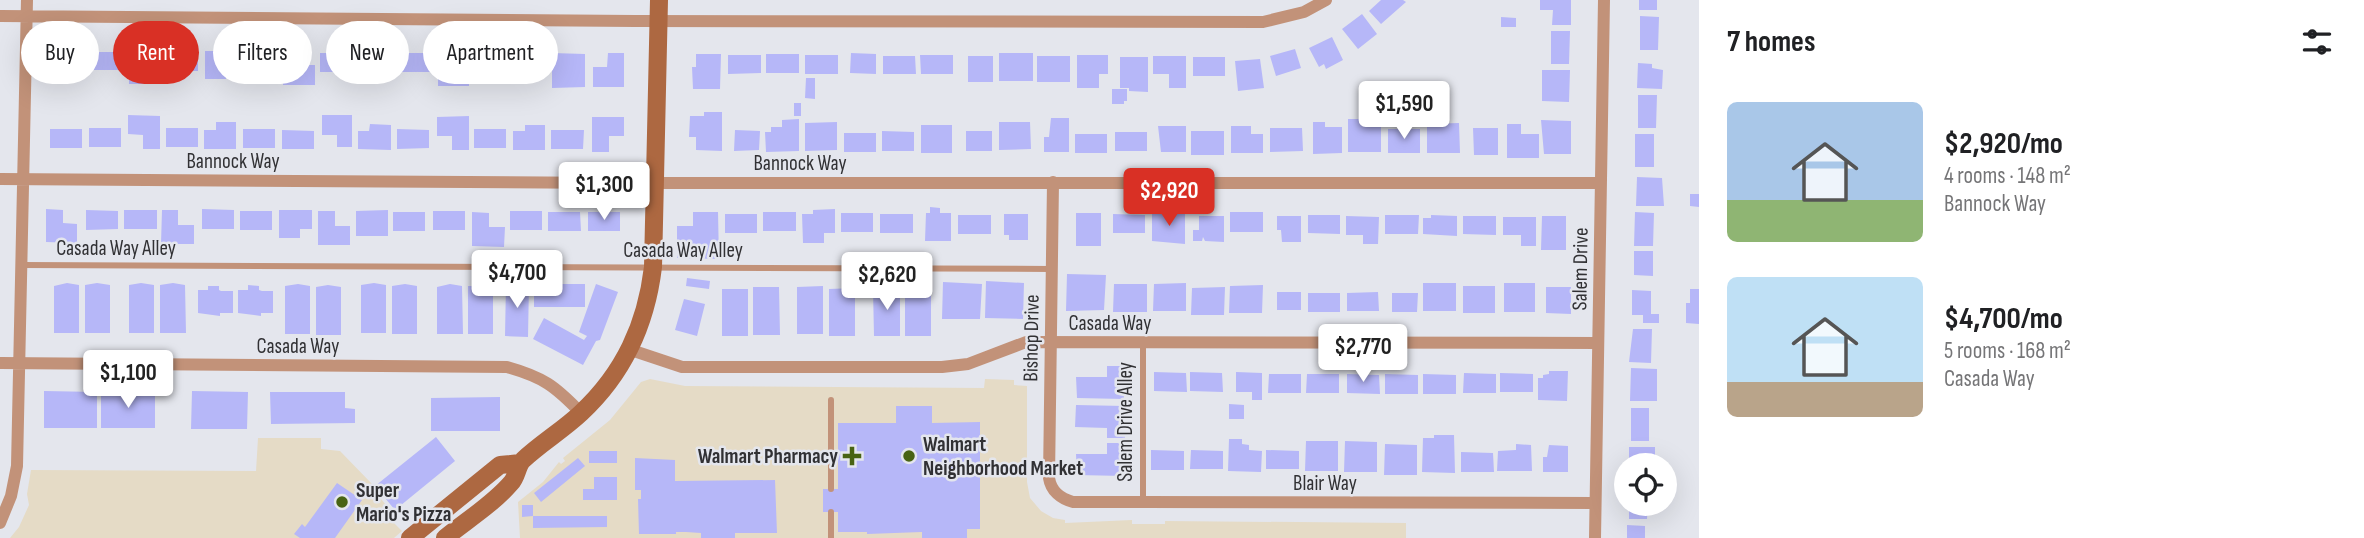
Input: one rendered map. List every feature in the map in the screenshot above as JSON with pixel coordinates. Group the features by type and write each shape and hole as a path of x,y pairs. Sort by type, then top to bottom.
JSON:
{"main road":[{"path":"444,538 513,482 520,463 606,388 631,350 642,324 653,267 659,0"},
{"path":"410,538 500,465 520,463"},
{"path":"444,538 444,523 457,513 486,476"}],"street":[{"path":"0,523 7,509 16,476 27,0"},
{"path":"0,16 1263,22 1304,12 1326,0"},
{"name":"Salem Drive","path":"1595,538 1605,0"},
{"name":"Bannock Way","path":"0,178 655,183 1600,183"},
{"name":"Bishop Drive","path":"1053,182 1049,478 1056,494"},
{"name":"Casada Way","path":"631,350 682,367 942,367 968,364 1013,345 1050,342 1598,343"},
{"name":"Casada Way","path":"0,363 507,367 534,374 550,383 580,413"},
{"name":"Blair Way","path":"1056,494 1073,502 1595,503"}],"lane":[{"name":"Casada Way Alley","path":"22,265 1051,269"},
{"name":"Salem Drive Alley","path":"1143,342 1143,502"},
{"path":"831,400 831,489"},
{"path":"831,512 831,538"}],"shaded area":[{"path":"650,379 685,386 984,388 985,379 1014,380 1014,385 1027,386 1027,482 1030,498 1041,511 1053,518 1065,520 1065,523 1132,520 1132,524 1165,524 1165,521 1406,523 1406,538 520,538 518,502 543,482 559,462 561,464 565,461 563,458 610,420 641,382"},
{"path":"258,438 321,438 321,449 340,451 373,485 372,488 396,517 392,521 402,531 394,538 10,538 19,527 29,505 27,494 31,470 256,471"}],"building":[{"path":"1381,0 1406,2 1381,24 1369,11"},
{"path":"1540,0 1571,0 1571,25 1552,25 1553,10 1540,10"},
{"path":"1639,0 1657,0 1657,10 1639,10"},
{"path":"1362,14 1377,34 1358,49 1342,29"},
{"path":"1640,16 1659,17 1658,50 1640,50"},
{"path":"1501,17 1516,18 1516,27 1501,27"},
{"path":"1551,31 1570,31 1569,64 1551,64"},
{"path":"1332,37 1343,60 1326,69 1324,64 1319,67 1309,48"},
{"path":"1295,49 1301,68 1276,76 1270,56"},
{"path":"205,51 213,51 213,79 205,79"},
{"path":"99,52 113,52 113,70 99,70"},
{"path":"320,53 326,53 326,72 320,72"},
{"path":"409,53 423,53 423,72 409,72"},
{"path":"558,53 585,54 585,87 552,88 552,84 558,84"},
{"path":"608,53 624,53 624,87 593,87 593,67 607,67"},
{"path":"851,53 876,54 876,74 850,73"},
{"path":"999,53 1033,53 1033,81 999,81"},
{"path":"696,54 721,54 720,89 693,89 692,67 696,67"},
{"path":"766,54 799,54 799,73 766,73"},
{"path":"728,55 761,55 761,73 728,74"},
{"path":"805,55 838,55 838,74 805,74"},
{"path":"920,55 953,55 953,74 921,74"},
{"path":"1077,55 1108,55 1108,74 1099,74 1099,88 1077,88"},
{"path":"883,56 915,56 916,74 883,74"},
{"path":"968,56 993,56 993,82 968,82"},
{"path":"1037,56 1070,56 1070,82 1037,82"},
{"path":"1153,56 1186,56 1186,88 1169,88 1169,74 1153,74"},
{"path":"1120,57 1148,57 1148,92 1120,88"},
{"path":"1193,57 1225,57 1225,76 1193,76"},
{"path":"1260,59 1264,88 1238,91 1235,61"},
{"path":"1638,63 1652,64 1652,68 1663,70 1662,89 1637,88"},
{"path":"312,65 315,65 315,85 283,85 312,84"},
{"path":"1542,70 1570,70 1569,102 1542,101"},
{"path":"806,78 815,78 815,99 805,98"},
{"path":"438,84 469,84 469,86"},
{"path":"1112,89 1127,89 1127,101 1124,101 1124,104 1112,104"},
{"path":"1638,95 1657,95 1656,128 1638,128"},
{"path":"794,103 801,103 801,116 794,116"},
{"path":"704,112 722,112 722,151 696,150 696,137 689,137 690,116 704,116"},
{"path":"128,115 160,116 160,149 143,149 143,135 128,134"},
{"path":"322,115 352,115 352,147 337,147 337,135 322,135"},
{"path":"469,116 469,150 452,150 452,136 437,136 437,117"},
{"path":"592,117 624,117 624,136 609,136 609,152 592,152"},
{"path":"1051,118 1069,118 1069,152 1044,152 1044,137 1049,137"},
{"path":"799,119 799,151 766,152 765,132 771,132 771,127 782,127 782,120"},
{"path":"1348,119 1381,119 1381,152 1348,152"},
{"path":"1541,120 1571,121 1571,154 1544,154"},
{"path":"216,122 236,122 236,149 204,149 204,130 216,130"},
{"path":"837,122 837,150 805,151 805,123"},
{"path":"999,122 1030,122 1031,149 999,150"},
{"path":"1313,122 1325,122 1325,127 1342,127 1342,153 1313,154"},
{"path":"1459,123 1460,153 1427,153 1427,124"},
{"path":"370,124 391,125 391,150 358,149 358,131 369,131"},
{"path":"1507,124 1521,124 1521,134 1539,134 1539,158 1507,158"},
{"path":"525,125 545,125 545,150 513,150 513,131 525,131"},
{"path":"921,125 952,125 952,153 921,153"},
{"path":"1158,126 1186,126 1186,152 1161,152"},
{"path":"1231,126 1251,126 1251,134 1263,134 1263,153 1231,153"},
{"path":"89,128 121,128 121,147 89,147"},
{"path":"166,128 198,128 198,147 166,147"},
{"path":"1270,128 1302,128 1303,151 1270,152"},
{"path":"1473,128 1498,128 1498,155 1474,155"},
{"path":"50,129 82,129 82,148 50,148"},
{"path":"243,129 275,129 275,148 243,148"},
{"path":"397,129 429,130 429,148 397,149"},
{"path":"474,129 506,129 506,148 474,148"},
{"path":"1388,129 1420,129 1420,153 1388,153"},
{"path":"282,130 314,131 314,149 282,149"},
{"path":"551,130 584,130 583,149 551,149"},
{"path":"735,130 760,131 759,150 734,151"},
{"path":"882,131 914,132 914,151 882,151"},
{"path":"966,131 992,131 992,151 966,151"},
{"path":"1191,131 1224,131 1224,155 1191,155"},
{"path":"1115,132 1147,132 1147,151 1115,151"},
{"path":"844,133 876,133 876,152 844,152"},
{"path":"1075,134 1107,134 1107,153 1075,153"},
{"path":"1635,134 1654,134 1654,167 1635,167"},
{"path":"1637,177 1662,178 1664,206 1636,206"},
{"path":"1690,194 1699,194 1699,207 1690,206"},
{"path":"930,207 940,208 940,213 951,213 951,241 925,241 926,213 930,213"},
{"path":"46,209 63,210 63,223 77,224 77,243 46,242"},
{"path":"202,209 234,210 234,229 202,229"},
{"path":"835,209 835,233 824,233 824,243 803,243 802,214 813,214 813,210"},
{"path":"86,210 118,211 118,229 86,230"},
{"path":"124,210 157,210 157,229 124,229"},
{"path":"162,210 178,210 178,225 194,225 194,244 161,244"},
{"path":"279,210 312,210 312,229 300,229 300,238 279,238"},
{"path":"388,210 388,236 356,236 356,211"},
{"path":"240,211 272,211 272,230 240,230"},
{"path":"318,211 335,211 335,226 350,226 350,245 318,245"},
{"path":"433,211 465,211 465,230 433,230"},
{"path":"510,211 542,211 542,230 510,230"},
{"path":"393,212 425,212 425,231 393,231"},
{"path":"472,212 489,213 489,227 505,227 504,247 472,246"},
{"path":"548,212 580,212 581,231 548,231"},
{"path":"588,212 620,212 620,231 588,231"},
{"path":"693,212 718,212 719,259 677,258 677,226 693,226"},
{"path":"763,212 796,212 796,231 763,231"},
{"path":"1230,212 1263,212 1263,232 1230,232"},
{"path":"1635,212 1654,213 1653,246 1634,246"},
{"path":"841,213 873,213 873,232 841,232"},
{"path":"1076,213 1101,213 1101,246 1076,246"},
{"path":"725,214 757,214 757,233 725,233"},
{"path":"880,214 913,214 913,233 880,233"},
{"path":"1004,214 1028,214 1028,240 1009,240 1009,235 1004,235"},
{"path":"1113,214 1145,215 1145,233 1113,233"},
{"path":"1152,214 1185,214 1185,244 1152,241"},
{"path":"958,215 991,215 991,234 958,234"},
{"path":"1308,215 1340,215 1340,234 1308,233"},
{"path":"1385,215 1419,215 1418,234 1385,234"},
{"path":"1431,215 1457,216 1457,236 1423,234 1423,218 1431,218"},
{"path":"1199,216 1224,216 1224,242 1205,241 1203,237 1202,241 1193,241 1193,230 1199,230"},
{"path":"1277,216 1301,216 1301,242 1282,242 1281,230 1277,230"},
{"path":"1346,216 1379,217 1378,244 1363,244 1363,235 1346,235"},
{"path":"1463,216 1496,216 1496,235 1463,234"},
{"path":"1542,216 1566,216 1566,250 1541,250"},
{"path":"1503,217 1536,217 1536,246 1521,246 1521,235 1503,235"},
{"path":"1634,251 1653,251 1653,276 1634,275"},
{"path":"1067,274 1106,275 1104,310 1066,311"},
{"path":"687,278 710,281 709,289 686,286"},
{"path":"986,281 1024,283 1023,319 985,318"},
{"path":"943,282 982,284 980,319 942,319"},
{"path":"67,283 79,285 79,333 54,333 54,286"},
{"path":"1186,283 1186,311 1153,311 1154,284"},
{"path":"1423,283 1456,283 1456,311 1423,311"},
{"path":"1504,283 1535,283 1535,312 1504,312"},
{"path":"450,284 462,286 463,334 437,334 437,287"},
{"path":"506,284 529,284 528,337 505,336"},
{"path":"534,284 585,284 585,307 534,307"},
{"path":"596,284 618,292 600,340 596,341 583,365 533,339 544,318 584,340 587,336 579,332"},
{"path":"1114,284 1147,284 1147,312 1113,312"},
{"path":"85,285 110,285 110,333 85,333"},
{"path":"129,285 154,285 154,333 129,333"},
{"path":"160,285 185,285 186,333 160,333"},
{"path":"248,285 259,286 262,291 273,291 273,313 261,313 261,316 238,313 238,290 248,290"},
{"path":"361,285 386,285 386,333 361,333"},
{"path":"1263,285 1262,313 1229,313 1230,286"},
{"path":"208,286 219,286 221,291 233,291 233,313 220,313 220,316 198,313 198,290 208,290"},
{"path":"285,286 310,286 310,334 285,334"},
{"path":"392,286 417,286 417,334 392,334"},
{"path":"468,286 493,286 493,334 468,334"},
{"path":"823,286 823,334 797,334 797,287"},
{"path":"1463,286 1495,286 1495,313 1463,313"},
{"path":"316,287 341,287 341,335 316,335"},
{"path":"753,287 779,287 780,335 753,335"},
{"path":"1225,287 1224,315 1191,315 1192,288"},
{"path":"1546,287 1571,287 1571,314 1546,313"},
{"path":"855,288 855,336 829,336 829,289"},
{"path":"900,288 900,336 874,336 873,289"},
{"path":"931,288 931,336 905,336 905,289"},
{"path":"722,289 748,289 748,336 722,336"},
{"path":"1690,289 1699,289 1699,324 1686,323 1686,303 1690,303"},
{"path":"1632,290 1651,291 1651,314 1659,314 1659,323 1643,323 1643,315 1632,315"},
{"path":"1277,292 1301,292 1301,310 1277,310"},
{"path":"1378,292 1379,311 1347,311 1347,293"},
{"path":"1308,293 1340,293 1340,312 1308,312"},
{"path":"1392,293 1418,293 1417,312 1392,312"},
{"path":"684,299 705,304 697,336 675,330"},
{"path":"1633,329 1652,329 1651,363 1629,362"},
{"path":"1107,366 1124,366 1124,399 1077,398 1076,377 1107,377"},
{"path":"1631,368 1657,369 1657,401 1630,401"},
{"path":"1549,371 1568,371 1567,401 1538,400 1538,378 1543,378"},
{"path":"1154,372 1186,373 1187,392 1154,391"},
{"path":"1190,372 1222,373 1223,392 1190,391"},
{"path":"1236,372 1262,373 1262,400 1252,400 1252,392 1236,392"},
{"path":"1464,373 1496,374 1496,393 1463,393"},
{"path":"1500,373 1533,374 1533,392 1500,392"},
{"path":"1269,374 1301,374 1301,393 1268,393"},
{"path":"1307,374 1339,374 1339,393 1306,393"},
{"path":"1347,374 1379,375 1380,394 1347,393"},
{"path":"1385,374 1418,375 1418,394 1385,394"},
{"path":"1423,374 1456,375 1456,394 1423,394"},
{"path":"44,391 97,392 97,428 44,428"},
{"path":"192,391 248,392 247,429 191,429"},
{"path":"101,392 155,392 155,428 101,428"},
{"path":"270,392 345,392 345,408 355,409 355,423 271,424"},
{"path":"500,397 500,431 431,431 431,398"},
{"path":"1229,404 1244,405 1244,419 1229,419"},
{"path":"1076,405 1124,406 1125,438 1107,438 1107,428 1075,427"},
{"name":"Walmart Neighborhood Market","path":"896,406 932,406 932,423 980,422 980,529 967,529 967,538 922,538 922,532 838,532 838,512 823,512 823,489 838,489 838,423 896,423"},
{"path":"1631,408 1649,408 1649,441 1631,441"},
{"path":"1434,435 1454,435 1455,473 1422,472 1423,438 1434,438"},
{"path":"436,437 455,461 395,510 375,486"},
{"path":"1229,439 1242,439 1242,444 1249,445 1249,450 1262,451 1261,472 1228,471"},
{"path":"1306,441 1338,441 1338,471 1305,471"},
{"path":"1345,441 1377,442 1377,472 1344,472"},
{"path":"1107,443 1124,443 1124,476 1077,475 1076,454 1107,454"},
{"path":"1385,444 1417,445 1417,475 1384,475"},
{"path":"1516,444 1531,445 1532,471 1497,471 1498,451 1516,450"},
{"path":"1549,445 1568,446 1568,472 1543,472 1543,457 1547,457"},
{"path":"1629,447 1655,447 1655,453 1629,453"},
{"path":"1151,450 1184,451 1184,470 1151,470"},
{"path":"1191,450 1223,451 1223,469 1190,469"},
{"path":"1266,450 1299,451 1299,469 1266,469"},
{"path":"589,451 617,451 617,463 589,463"},
{"path":"1461,452 1493,453 1494,472 1461,472"},
{"path":"578,458 585,466 541,502 534,493"},
{"path":"635,458 675,460 675,481 775,480 777,533 735,533 735,538 701,538 701,533 686,532 639,534 638,499 641,499 641,490 635,490"},
{"path":"594,477 617,477 617,500 583,500 583,489 594,489"},
{"path":"337,483 362,500 335,538 300,538 294,534 302,524 305,527"},
{"path":"522,505 533,505 533,516 522,517"},
{"path":"533,516 607,516 607,527 533,528"},
{"path":"1629,516 1647,516 1647,519 1629,519"},
{"path":"1627,525 1645,526 1645,538 1627,538"}],"place":[{"name":"Walmart Pharmacy","path":"852,456"},
{"name":"Walmart Neighborhood Market","path":"909,456"},
{"name":"Super Mario's Pizza","path":"342,502"}]}
